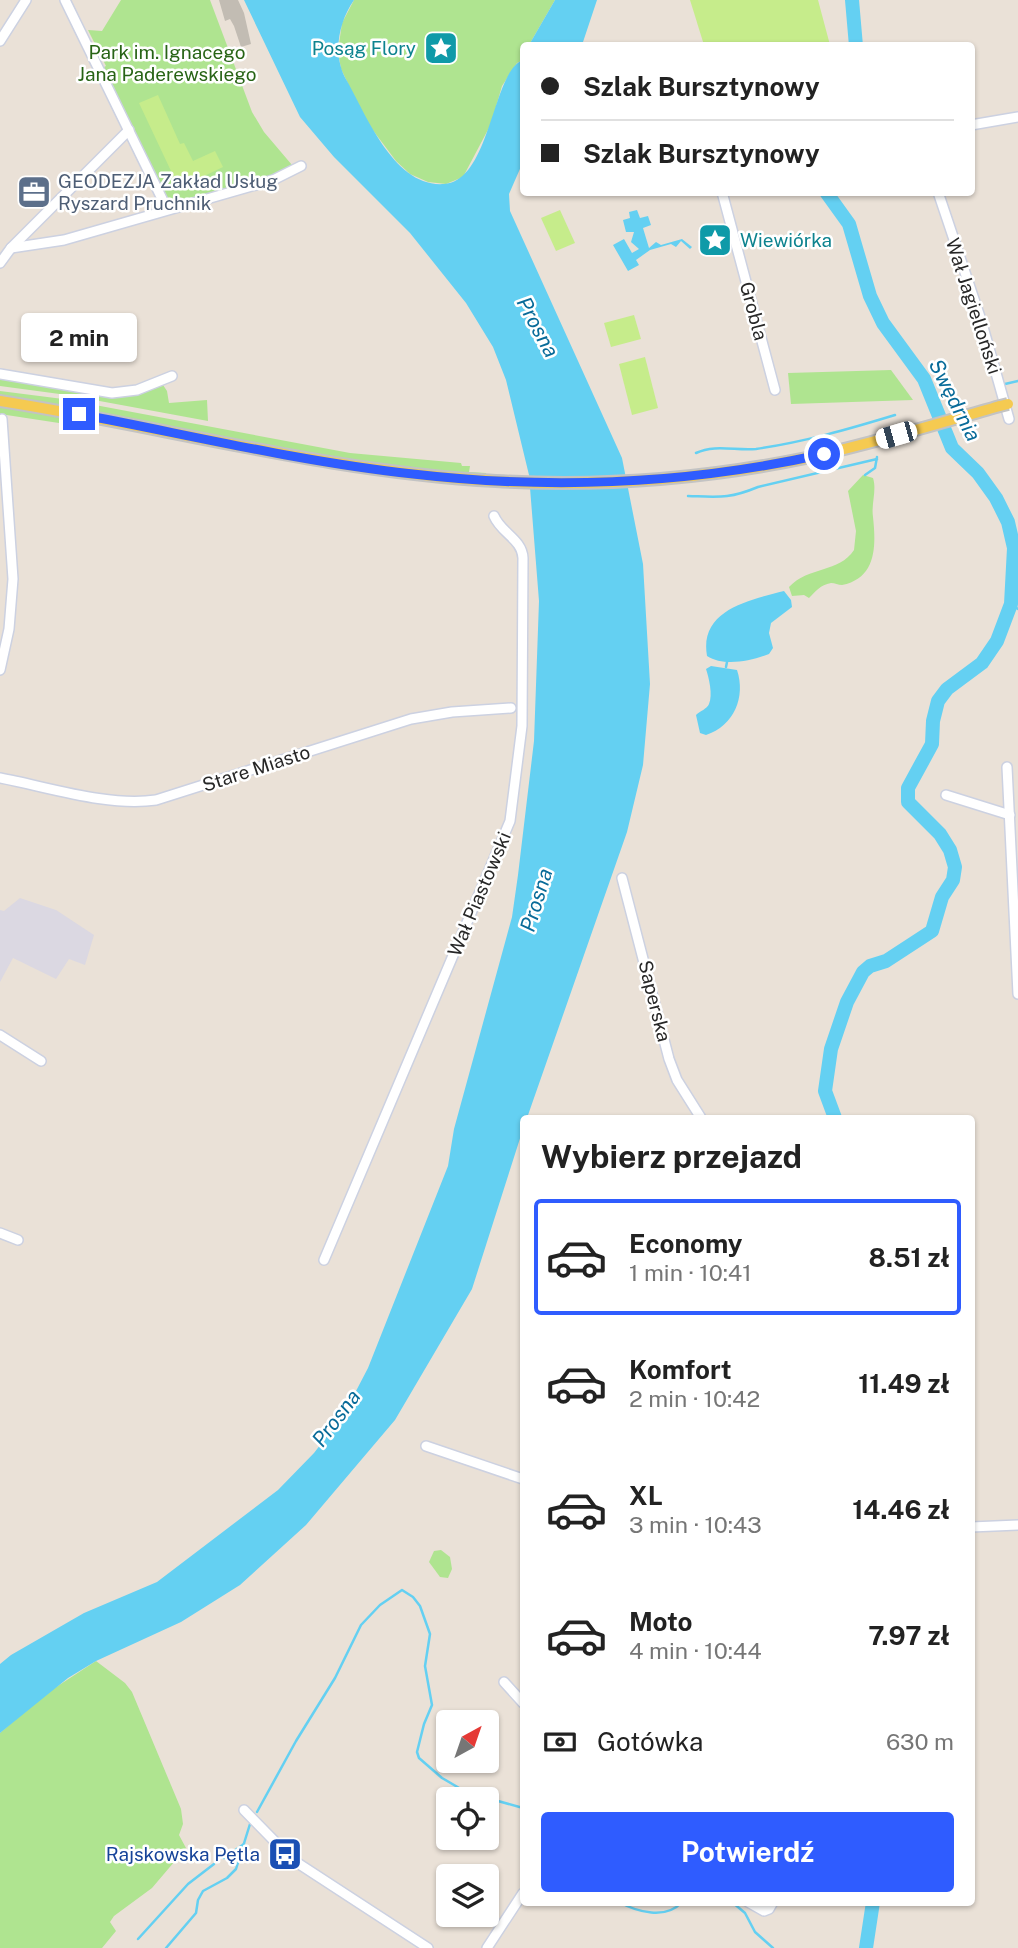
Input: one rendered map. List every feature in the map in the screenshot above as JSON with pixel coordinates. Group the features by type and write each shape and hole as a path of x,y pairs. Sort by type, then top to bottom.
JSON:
{"main road":[{"path":"0,401 348,465 517,482 640,481 772,465 919,429 1009,403"}],"street":[{"path":"0,41 26,0"},
{"path":"65,0 167,209"},
{"path":"975,124 1018,117"},
{"path":"0,263 10,248 129,130"},
{"path":"10,248 64,240 273,180 301,166"},
{"name":"Grobla","path":"723,196 775,390"},
{"name":"Wał Jagielloński","path":"939,196 981,320 1009,419"},
{"path":"0,374 112,393 138,390 172,376"},
{"path":"0,670 9,628 13,579 2,419"},
{"path":"0,507 9,513"},
{"name":"Wał Piastowski","path":"324,1260 510,821 522,726 523,558 520,546 501,528 494,516"},
{"name":"Stare Miasto","path":"0,778 112,800 142,802 156,800 411,719 452,712 511,708"},
{"path":"1007,767 1012,811 1018,993"},
{"path":"946,795 1012,811"},
{"name":"Saperska","path":"622,878 669,1059 677,1080 699,1115"},
{"path":"0,1035 41,1061"},
{"path":"0,1233 18,1240"},
{"path":"426,1446 520,1478"},
{"path":"975,1527 1018,1525"},
{"path":"504,1682 520,1700"},
{"path":"244,1810 293,1860 428,1948"},
{"path":"487,1948 520,1898"},
{"path":"755,1906 764,1911 771,1906"}],"shaded area":[{"path":"20,898 56,910 94,935 85,965 69,959 56,979 13,958 0,982 0,910 4,911"}],"green space":[{"name":"Park im. Ignacego Jana Paderewskiego","path":"121,0 210,0 252,112 264,132 292,165 268,178 174,203 165,199 102,68 106,66 88,30 102,31"},
{"path":"354,0 555,0 531,42 520,42 520,62 502,86 491,124 463,177 446,184 428,182 410,174 396,161 366,121 341,69 338,51 342,23"},
{"path":"690,0 818,0 829,42 703,42"},
{"path":"158,95 180,144 184,143 193,161 215,151 223,167 179,188 139,103"},
{"path":"560,210 575,243 556,251 541,218"},
{"path":"634,315 641,339 611,347 604,323"},
{"path":"645,357 658,408 632,415 619,364"},
{"path":"891,370 913,400 791,404 788,373"},
{"path":"0,379 57,385 110,397 163,385 169,403 207,400 208,421 67,395 0,386"},
{"path":"0,391 63,399 350,453 461,463 462,466 470,466 469,472 486,473 486,477 347,461 0,396"},
{"path":"0,405 86,420 85,427 0,414"},
{"path":"863,475 873,478 874,487 874,549 868,568 854,581 842,585 827,584 809,598 804,595 792,596 789,587 797,580 840,563 854,550 856,531 848,491"},
{"path":"441,1550 450,1557 452,1569 448,1578 440,1577 429,1562 434,1551"},
{"path":"96,1661 125,1683 132,1692 181,1809 183,1824 179,1835 186,1848 152,1888 114,1916 110,1922 116,1931 102,1948 0,1948 0,1733 44,1695"}],"water":[{"name":"Prosna","path":"244,0 354,0 344,19 339,40 342,71 373,129 396,162 410,174 426,182 444,184 460,178 472,165 504,84 513,68 520,62 520,169 509,194 510,211 622,458 643,564 650,684 643,765 627,832 528,1115 520,1115 520,1138 472,1289 395,1420 306,1525 240,1585 181,1622 96,1661 68,1678 0,1733 0,1664 84,1613 157,1582 278,1490 314,1453 344,1414 368,1368 448,1166 454,1129 512,917 534,741 539,601 529,475 506,380 493,347 466,303 410,233 334,157 300,117"},
{"path":"555,0 597,0 583,42 531,42"},
{"path":"637,210 640,218 648,216 651,225 643,228 649,248 656,242 661,245 682,239 692,247 690,249 681,241 676,247 671,244 650,250 636,260 639,265 628,271 613,245 624,239 632,253 639,249 631,242 634,232 626,232 623,220 630,218 629,212"},
{"path":"784,591 791,600 792,607 771,623 769,633 773,648 769,654 746,661 729,662 707,656 707,640 711,628 719,618 742,603"},
{"path":"711,666 737,670 740,690 739,700 730,718 716,731 706,735 700,733 696,715 709,704 710,686 706,669"}],"building":[{"path":"219,0 238,0 251,44 241,47 230,19 225,21"}],"waterway":[{"name":"Swędrnia","path":"852,0 856,42"},
{"name":"Swędrnia","path":"829,196 849,224 870,296 883,323 924,379 952,448 978,473 996,498 1008,522 1014,548 1011,604 997,641 982,663 947,689 938,701 933,721 932,744 908,788 908,802 940,834 950,850 955,867 953,880 942,897 932,931 886,961 870,966 863,972 847,1002 831,1049 825,1091 834,1115"},
{"path":"1005,384 1018,381"},
{"path":"696,453 711,449 756,449 774,446 826,435 895,415"},
{"path":"865,475 875,468 877,457"},
{"path":"688,496 731,495 877,459"},
{"path":"1011,604 1018,609"},
{"path":"726,667 727,662"},
{"path":"257,1812 335,1678 361,1625 380,1605 402,1590 420,1606 430,1634 425,1666 432,1705 417,1752 419,1758 442,1778 466,1792 520,1807"},
{"path":"166,1948 196,1913 203,1891 227,1878 236,1869 250,1824"},
{"path":"224,1858 244,1844"},
{"path":"138,1939 188,1884 214,1864"},
{"path":"628,1906 660,1913 677,1906"},
{"path":"737,1906 745,1913 755,1932 773,1948"},
{"name":"Swędrnia","path":"866,1948 872,1906"}],"place":[{"name":"Posąg Flory","path":"441,48"},
{"name":"GEODEZJA Zakład Usług Ryszard Pruchnik","path":"34,192"},
{"name":"Wiewiórka","path":"715,240"},
{"name":"Rajskowska Pętla","path":"285,1854"}],"route":[{"path":"79,414 334,463 445,478 498,482 640,481 740,470 824,454"}]}
